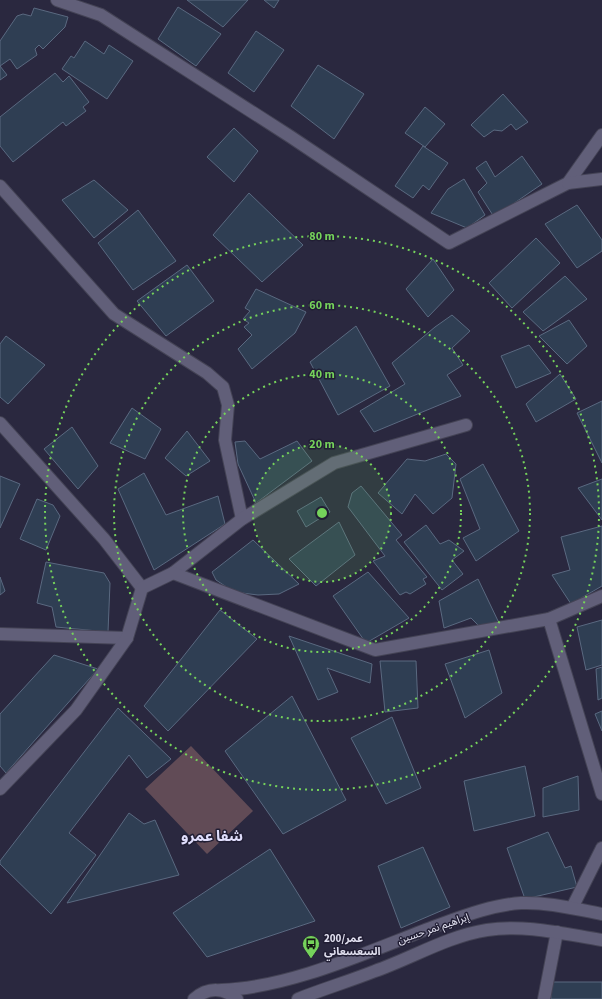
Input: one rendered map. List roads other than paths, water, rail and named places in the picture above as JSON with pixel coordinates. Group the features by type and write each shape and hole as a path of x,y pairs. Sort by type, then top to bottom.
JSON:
{"street":[{"path":"57,0 102,15 291,137 449,243 568,183 602,179"},
{"path":"568,183 602,136"},
{"path":"0,186 114,314 207,373 222,388 228,405 226,440 242,519"},
{"path":"0,423 104,539 142,588"},
{"path":"0,789 76,710 127,638 142,588 173,574 242,519 334,463 466,425"},
{"path":"173,574 375,650 549,619 602,596"},
{"path":"549,619 602,792"},
{"path":"0,634 127,638"},
{"path":"572,908 602,848"},
{"name":"إبراهيم نمر حسين","path":"193,999 202,993 211,990 259,986 306,974 464,916 519,903 546,903 602,914"},
{"name":"إبراهيم نمر حسين","path":"298,999 375,972 465,935 487,930 512,928 557,932 602,940"},
{"path":"544,999 557,932"},
{"path":"221,990 230,993 237,999"}],"place":[{"name":"200/عمر السعسعاني","path":"311,959"}],"district":[{"name":"شفا عمرو","path":"212,836"}]}
